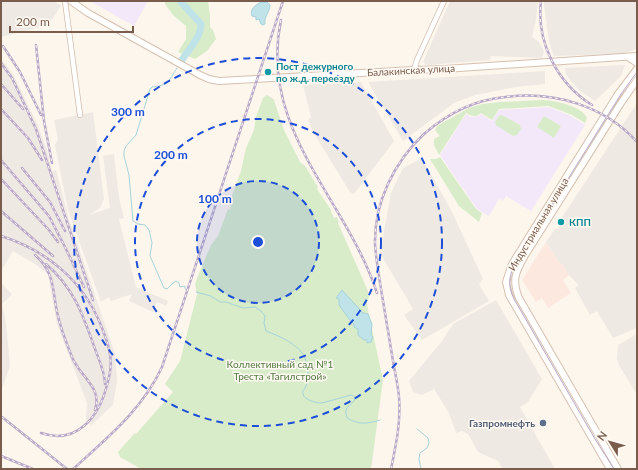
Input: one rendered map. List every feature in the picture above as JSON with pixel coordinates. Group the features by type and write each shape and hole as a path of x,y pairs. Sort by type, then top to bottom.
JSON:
{"main road":[{"name":"Балакинская улица","path":"71,1 95,16 204,76 214,80 224,81 445,69 637,56"},
{"path":"628,57 637,63"},
{"name":"Индустриальная улица","path":"610,469 509,295 506,282 510,269 525,244 618,94 637,69"},
{"name":"Индустриальная улица","path":"618,469 519,298 514,281 518,268 527,252 637,80"}],"street":[{"path":"64,1 80,115"},
{"path":"414,70 417,60 444,1"}],"shaded area":[{"path":"1,1 54,1 61,6 48,25 1,37"},
{"path":"90,1 148,1 134,26"},
{"path":"450,1 538,1 532,37 539,42 544,51 542,58 491,56 490,60 427,65 423,62"},
{"path":"544,1 637,1 637,49 617,54 554,56 549,42"},
{"path":"1,59 13,74 38,126 47,150 52,171 56,170 69,219 115,354 117,381 113,405 91,425 86,420 87,403 57,324 48,274 35,264 13,251 1,271"},
{"path":"625,65 621,76 595,101 579,90 566,74 565,68"},
{"path":"545,71 545,84 516,87 475,95 454,103 403,141 368,82"},
{"path":"361,82 394,141 354,194 350,192 313,132 308,120 311,117 303,85"},
{"path":"637,103 637,328 613,338 597,311 590,315 575,288 579,285 559,262 546,242 555,229 558,229 561,224 559,221"},
{"path":"549,107 571,116 585,125 531,211 506,196 503,201 499,199 489,216 477,209 440,155 466,114 471,117 479,116 481,114 492,121 499,110"},
{"path":"93,112 104,199 100,208 89,215 110,208 103,156 114,154 119,198 124,218 119,219 136,287 168,301 166,306 157,302 153,312 129,301 132,294 111,301 109,297 101,302 68,210 55,145 58,139 54,120"},
{"path":"422,158 452,212 483,279 479,284 489,301 422,340 404,315 413,309 380,253 391,193 403,168"},
{"path":"546,242 569,275 563,280 571,293 548,308 542,298 536,302 522,280"},
{"path":"1,283 12,294 2,304 6,323 10,366 1,392"},
{"path":"496,300 542,379 528,402 520,407 555,469 503,469 498,461 478,452 468,434 462,431 456,433 449,413 434,389 422,395 413,392 409,381 442,341 453,324"},
{"path":"637,334 637,395 617,359 618,345"}],"green space":[{"path":"165,1 208,1 210,27 213,30 216,39 207,51 195,59 178,52 186,39 186,26 173,15 165,4"},
{"name":"Коллективный сад №1 Треста «Тагилстрой»","path":"267,95 274,100 284,130 300,162 305,166 318,187 317,189 331,210 334,218 337,217 338,223 368,291 368,310 383,380 371,469 141,469 120,457 118,452 173,392 165,384 180,361 197,294 195,284 211,245 218,236 228,209 230,210 231,205 229,204 241,171 246,148 254,130 256,117 263,98"},
{"path":"544,100 562,103 580,110 587,118 585,123 572,115 549,106 499,109 492,120 481,113 474,116 466,113 439,155 434,145 434,139 440,136 435,130 437,126 469,108 482,104"},
{"path":"500,115 520,125 521,129 517,135 513,136 496,125 495,122"},
{"path":"544,116 561,126 554,138 537,127"},
{"path":"440,157 476,209 482,213 479,222 459,206 430,159"}],"water":[{"path":"261,2 267,2 270,5 265,19 265,24 263,25 259,19 256,20 256,17 252,16 251,14 251,11"},
{"path":"342,290 363,313 368,314 372,324 371,335 373,337 371,342 367,343 367,340 364,340 358,335 358,329 354,327 354,324 339,305 339,299 336,298"}],"waterway":[{"path":"180,1 201,24 197,38 182,60"},
{"path":"177,68 168,82 150,89 136,135 126,146 124,156 129,175 133,221 138,224 145,225 149,230 152,243 150,256 164,288 167,289 176,281 179,283 180,287 185,286 186,290"},
{"path":"196,292 211,296 220,302 226,302 243,308 255,307 261,311 265,316 264,323 266,331 293,345 305,358 308,376 303,393 306,398 314,402 322,403 351,395 355,397 354,401 346,410 347,418 355,422 363,423 380,420"},
{"path":"417,429 428,438 429,443 427,448 420,453 419,459 421,469"}],"tram line":[{"path":"614,469 514,299 510,289 510,280 516,262 621,94 637,72"}],"railway":[{"path":"73,469 111,435 134,410 145,396 162,367 283,1"},
{"path":"541,1 540,16 542,31 552,60 559,73 569,85 592,105"},
{"path":"281,20 277,59 282,96 293,130 309,162 346,226 363,259 377,293"},
{"path":"36,45 44,121 52,163"},
{"path":"3,46 20,72 41,115"},
{"path":"1,63 12,78 36,129 93,300"},
{"path":"1,84 23,109"},
{"path":"391,469 399,424 399,397 377,262 375,244 376,229 378,213 388,184 395,170 413,145 442,120 472,104 505,97 523,96 541,96 577,103 609,119 624,129 637,142"},
{"path":"1,109 28,138 42,160"},
{"path":"1,160 49,216 84,287"},
{"path":"22,168 50,202 65,231"},
{"path":"1,179 49,230 58,242"},
{"path":"1,211 53,256"},
{"path":"1,236 33,249 47,258 73,280 92,307 100,323 105,335 111,359 110,374 103,397 98,408 84,426 76,432 65,435 54,436 41,433"},
{"path":"35,255 42,262 50,276 62,332 75,364 89,382 96,395 97,402 95,410"},
{"path":"46,264 56,273 71,292 82,313 102,366 105,384"},
{"path":"2,417 67,469"},
{"path":"1,456 33,469"}],"place":[{"name":"Пост дежурного по ж.д. переезду","path":"268,72"},
{"name":"КПП","path":"561,222"},
{"name":"Газпромнефть","path":"543,423"}]}
